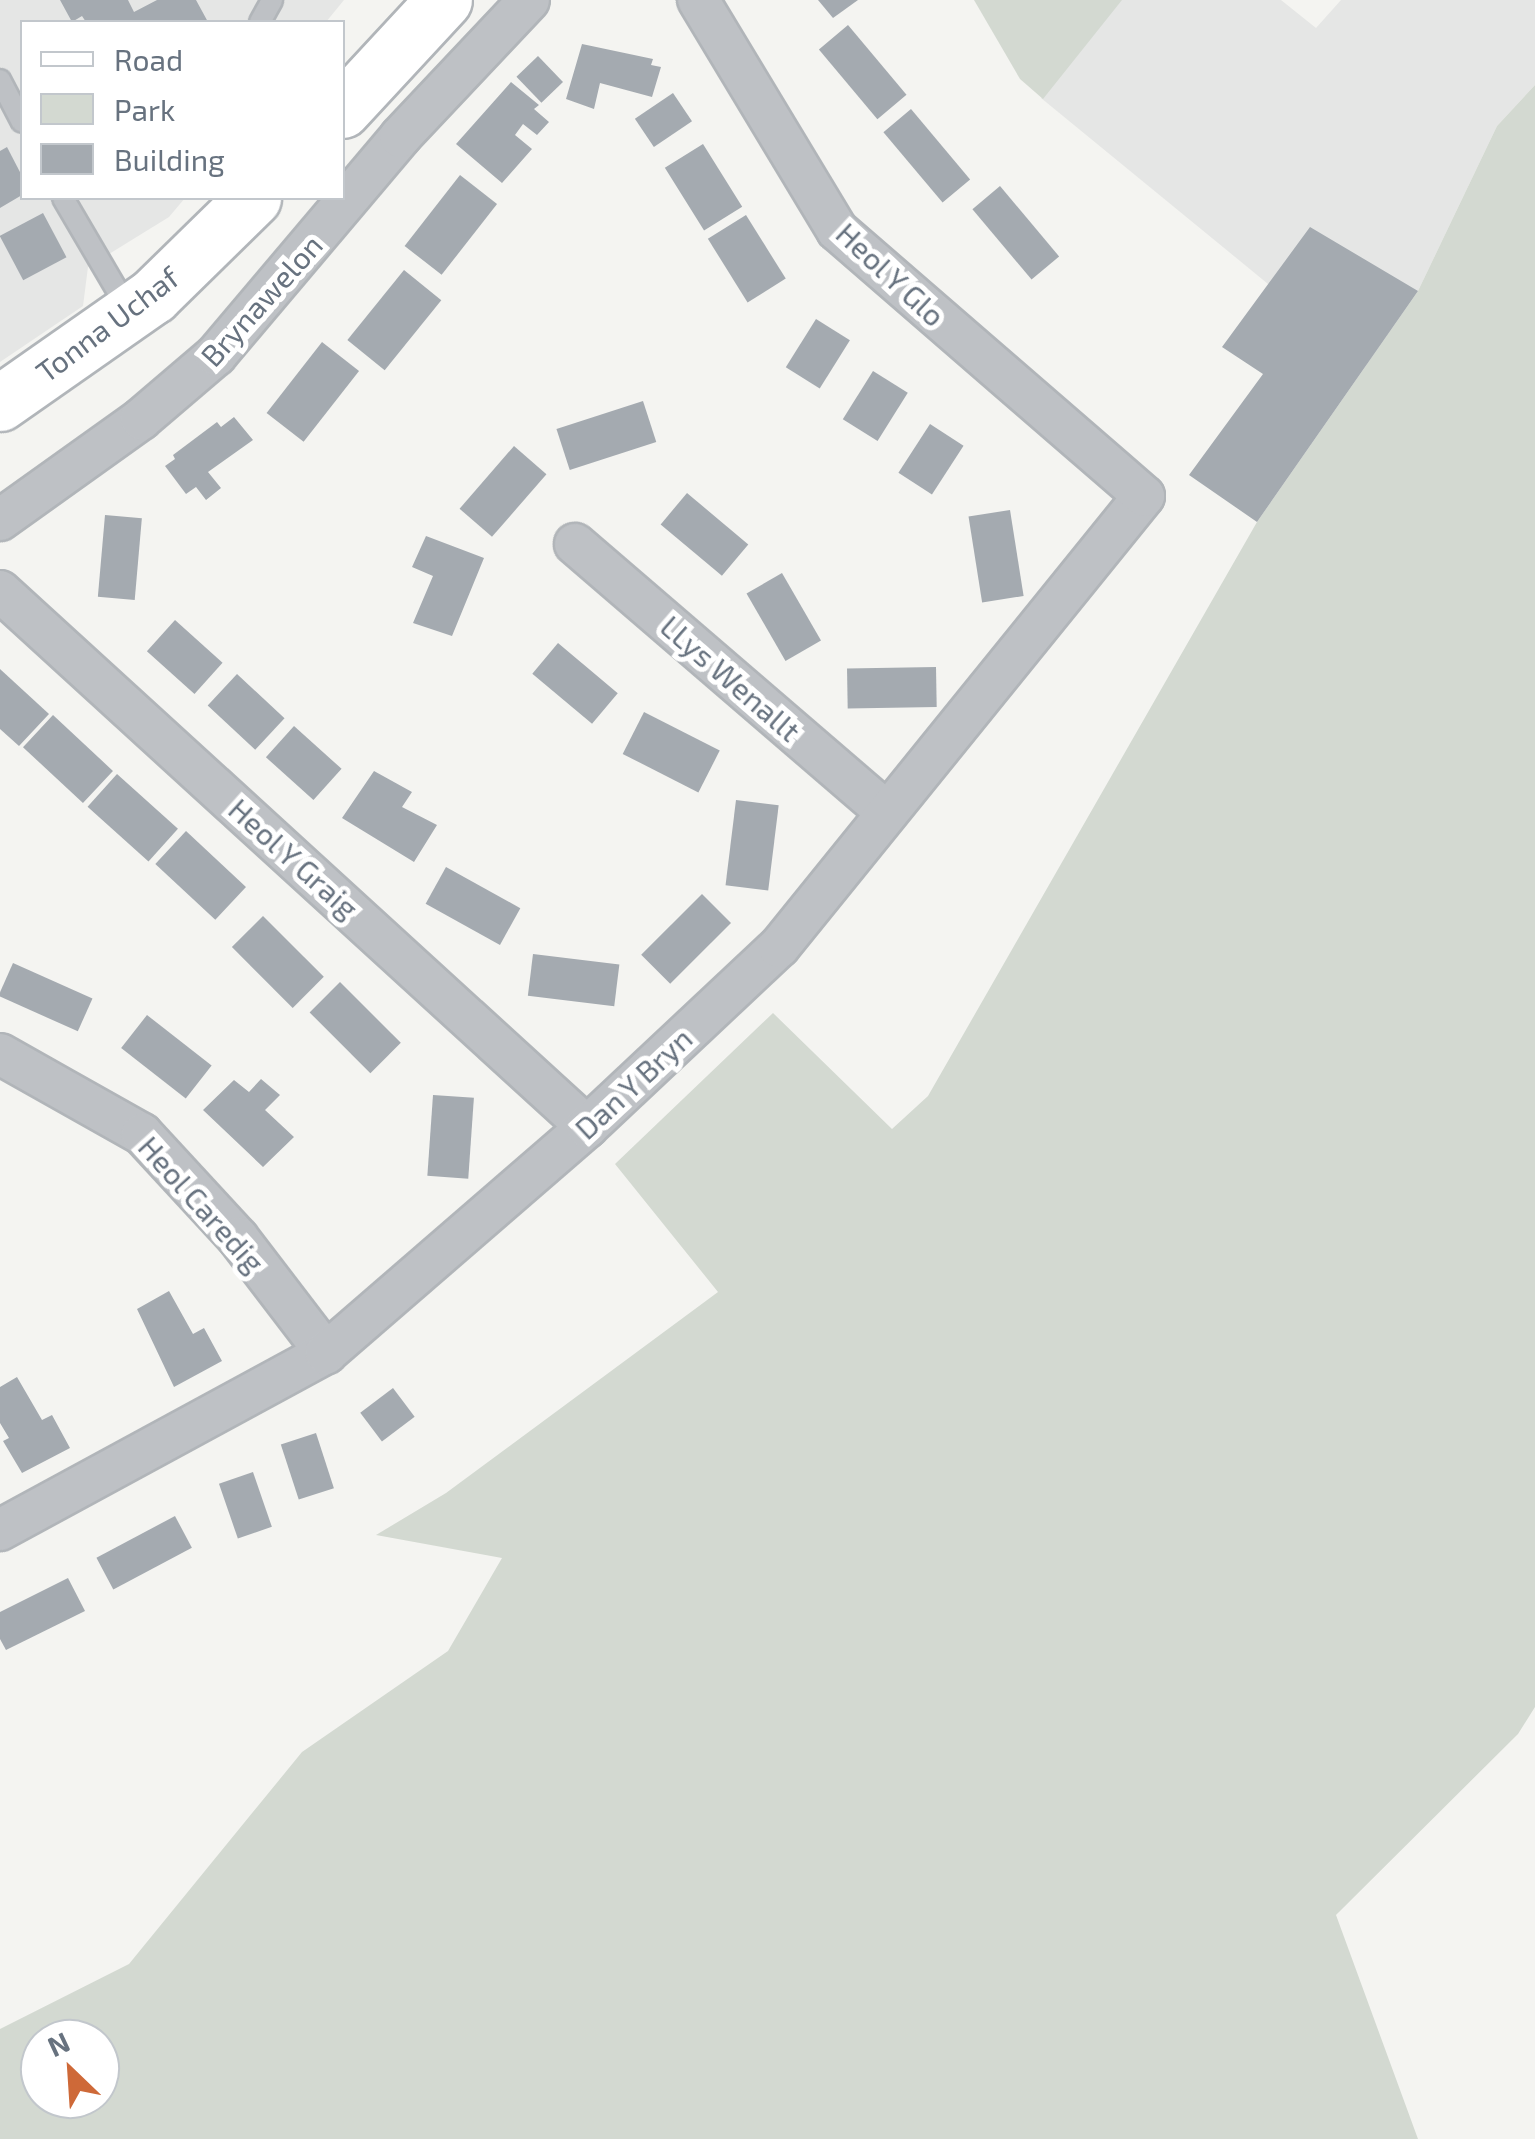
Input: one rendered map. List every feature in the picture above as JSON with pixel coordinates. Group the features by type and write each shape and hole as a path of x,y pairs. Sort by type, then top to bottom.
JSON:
{"main road":[{"path":"345,107 428,10"},
{"name":"Tonna Uchaf","path":"0,403 153,296 252,200"}],"street":[{"name":"Brynawelon","path":"0,520 141,418 216,356 400,137 529,0"},
{"name":"Heol Y Glo","path":"698,0 837,230 1144,496"},
{"name":"Dan Y Bryn","path":"0,1530 326,1353 587,1126 779,947 1144,496"},
{"name":"LLys Wenallt","path":"575,544 888,812"},
{"name":"Heol Y Graig","path":"0,591 587,1126"},
{"name":"Heol Caredig","path":"0,1054 142,1134 238,1238 326,1353"}],"lane":[{"path":"0,80 20,118"},
{"path":"69,200 130,312"}],"shaded area":[{"path":"0,0 344,0 328,20 20,20 20,200 183,200 169,217 88,267 83,306 0,362"},
{"path":"1121,0 1281,0 1316,28 1341,0 1535,0 1535,85 1497,126 1418,291 1367,365 1041,98"}],"green space":[{"path":"974,0 1122,0 1043,99 1020,79"},
{"path":"1535,85 1535,1707 1518,1734 1336,1915 1418,2139 0,2139 0,2029 129,1964 302,1752 448,1651 502,1558 376,1535 446,1493 718,1292 615,1164 773,1013 892,1129 928,1096 1257,522 1418,291 1497,126"}],"building":[{"path":"60,0 128,0 134,12 157,0 196,0 207,20 85,20 82,16 71,20"},
{"path":"818,0 858,0 833,18"},
{"path":"848,25 906,95 877,119 819,49"},
{"path":"582,44 653,59 651,65 661,67 652,97 600,83 594,109 566,99"},
{"path":"538,56 563,82 541,103 516,77"},
{"path":"511,82 539,105 534,109 549,122 537,135 523,124 515,135 532,149 502,183 456,144"},
{"path":"673,93 692,121 654,147 635,119"},
{"path":"911,109 970,179 943,203 883,132"},
{"path":"703,144 742,207 704,231 665,168"},
{"path":"7,147 20,172 20,196 0,208 0,151"},
{"path":"460,175 497,204 442,275 405,246"},
{"path":"1000,186 1059,256 1032,280 972,209"},
{"path":"43,213 66,257 23,280 0,236"},
{"path":"746,215 786,279 748,302 708,239"},
{"path":"1310,227 1418,291 1257,522 1189,475 1263,374 1222,347"},
{"path":"404,270 441,300 385,370 347,340"},
{"path":"816,319 850,340 820,389 786,367"},
{"path":"322,342 359,371 304,442 267,413"},
{"path":"873,371 908,393 878,441 843,419"},
{"path":"643,401 656,442 570,470 556,429"},
{"path":"234,417 253,440 208,472 221,488 206,500 196,487 186,494 165,466 175,459 173,455 217,422 221,427"},
{"path":"930,424 964,446 932,494 898,473"},
{"path":"514,446 546,474 492,537 460,509"},
{"path":"687,493 748,544 722,576 661,524"},
{"path":"1010,510 1024,596 982,602 969,517"},
{"path":"105,515 142,518 135,600 98,597"},
{"path":"426,536 484,558 452,636 413,623 433,576 412,567"},
{"path":"782,573 821,641 785,661 746,594"},
{"path":"175,620 223,663 194,694 147,651"},
{"path":"558,643 618,693 592,724 532,674"},
{"path":"936,667 937,707 848,709 847,669"},
{"path":"0,669 49,714 19,746 0,729"},
{"path":"237,674 285,718 255,750 208,705"},
{"path":"644,712 720,751 698,792 623,754"},
{"path":"53,715 113,771 83,803 23,747"},
{"path":"294,726 342,769 313,800 266,757"},
{"path":"374,771 412,792 402,807 437,825 414,862 342,818"},
{"path":"117,774 178,829 148,862 88,807"},
{"path":"736,800 779,805 768,891 726,885"},
{"path":"186,831 246,887 215,920 155,864"},
{"path":"446,867 520,908 500,945 426,904"},
{"path":"702,894 731,923 670,984 641,955"},
{"path":"263,916 324,977 293,1008 232,947"},
{"path":"533,954 619,965 614,1006 528,996"},
{"path":"13,963 92,998 78,1031 0,997"},
{"path":"340,982 401,1043 370,1073 310,1012"},
{"path":"147,1015 212,1065 186,1099 121,1048"},
{"path":"261,1079 280,1095 265,1110 294,1137 263,1167 203,1110 234,1080 249,1092"},
{"path":"433,1095 474,1098 468,1179 427,1176"},
{"path":"169,1291 193,1334 204,1328 222,1361 174,1387 137,1309"},
{"path":"17,1377 42,1420 52,1415 70,1448 22,1473 3,1441 9,1438 0,1423 0,1387"},
{"path":"393,1388 415,1417 382,1441 360,1413"},
{"path":"316,1433 334,1488 299,1500 281,1444"},
{"path":"253,1472 272,1527 238,1539 219,1484"},
{"path":"175,1516 192,1548 113,1590 96,1558"},
{"path":"68,1578 85,1611 6,1650 0,1639 0,1612"}]}
